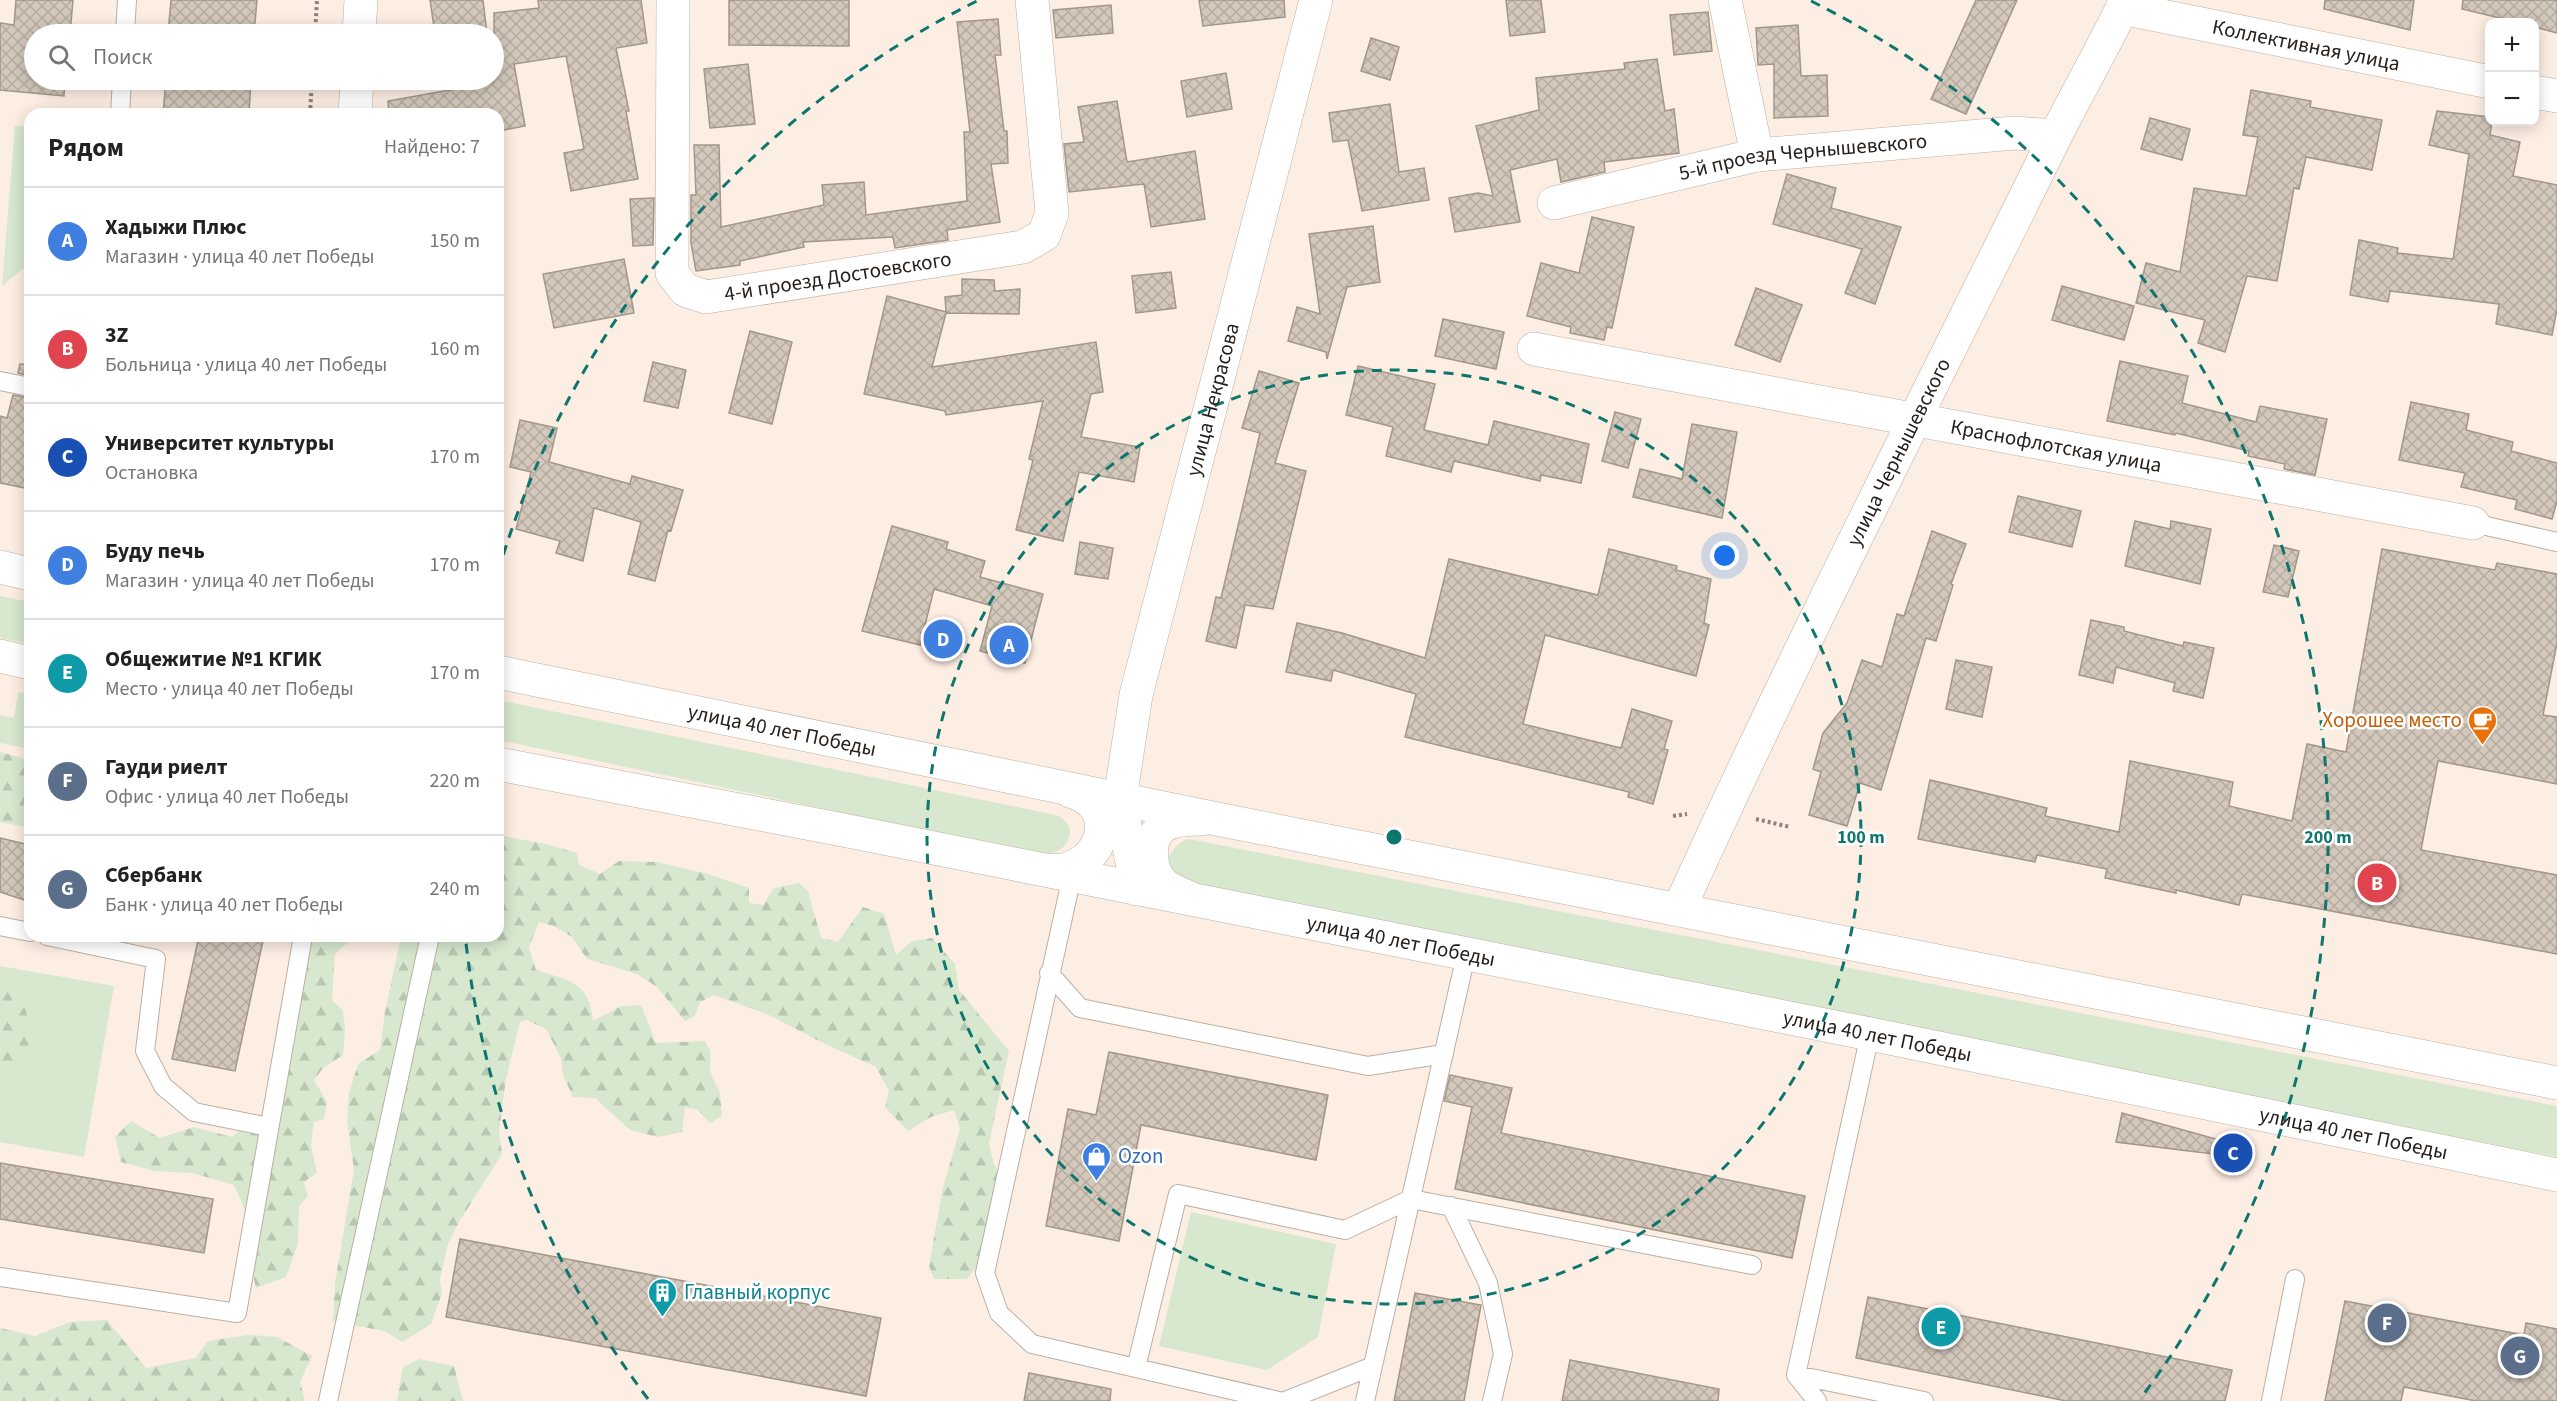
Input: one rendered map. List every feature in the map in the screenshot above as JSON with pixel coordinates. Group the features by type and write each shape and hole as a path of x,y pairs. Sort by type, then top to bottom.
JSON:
{"street":[{"path":"360,24 361,0"},
{"name":"4-й проезд Достоевского","path":"674,0 672,273 685,290 706,297 1023,247 1044,235 1052,213 1032,0"},
{"name":"улица Некрасова","path":"1120,799 1136,695 1316,0"},
{"path":"1725,0 1757,155"},
{"name":"Коллективная улица","path":"2124,4 2485,81"},
{"name":"улица Чернышевского","path":"1679,909 1728,801 2055,136 2124,4"},
{"path":"356,108 357,90"},
{"path":"2539,93 2557,96"},
{"name":"5-й проезд Чернышевского","path":"1554,203 1757,155 2015,133 2055,136"},
{"name":"Краснофлотская улица","path":"1534,349 2473,524"},
{"path":"0,567 24,573"},
{"path":"0,656 24,662"},
{"name":"улица 40 лет Победы","path":"504,673 1064,789 2557,1083"},
{"name":"улица 40 лет Победы","path":"504,765 1870,1034 2557,1175"},
{"name":"улица 40 лет Победы","path":"1040,869 1055,871 1069,869 1083,862 1100,839 1102,824 1092,801 1084,795 1064,789"},
{"path":"1120,799 1137,889"},
{"name":"улица 40 лет Победы","path":"1197,901 1172,890 1162,882 1154,870 1151,856 1155,838 1161,828 1172,823 1189,819 1222,820"}],"lane":[{"path":"125,24 127,0"},
{"path":"120,108 121,90"},
{"path":"0,381 24,386"},
{"path":"2473,524 2557,542"},
{"path":"1072,876 985,1273 999,1313 1032,1344 1279,1401"},
{"path":"0,926 24,931"},
{"path":"75,942 156,959 145,1051 163,1086 194,1112 269,1126"},
{"path":"0,1276 237,1313 302,942"},
{"path":"328,1401 429,942"},
{"path":"1365,1401 1466,955"},
{"path":"1049,973 1080,1008 1368,1066 1444,1054"},
{"path":"1796,1375 1870,1034"},
{"path":"1136,1368 1178,1194 1346,1230 1411,1199 1752,1265"},
{"path":"1451,1206 1488,1283 1501,1344 1503,1354 1492,1401"},
{"path":"2271,1401 2295,1279"},
{"path":"1285,1401 1373,1366"},
{"path":"1796,1375 1817,1401"},
{"path":"1796,1375 1924,1401"}],"path":[{"path":"316,24 317,0"},
{"path":"310,108 311,90"}],"green space":[{"path":"15,126 24,127 24,268 2,286"},
{"path":"0,596 24,601 24,643 0,638"},
{"path":"18,692 24,693 24,748 0,743 0,715 14,718"},
{"path":"504,701 1056,815 1069,826 1068,840 1057,851 1039,854 504,741"},
{"path":"0,752 24,758 24,827 0,822"},
{"path":"504,836 577,853 579,865 600,874 619,861 657,862 708,874 749,888 749,903 763,905 774,888 799,883 808,891 821,938 838,942 863,907 884,914 896,955 912,941 932,938 955,964 959,990 1009,1051 989,1143 993,1161 1007,1190 994,1247 967,1279 934,1279 929,1266 943,1187 960,1129 954,1110 931,1117 908,1131 885,1107 889,1091 876,1067 767,1014 714,995 700,1002 695,1016 685,1021 657,987 637,974 587,959 572,937 554,926 539,922 529,947 536,970 568,980 582,990 591,1008 593,1021 621,1006 641,1005 656,1043 705,1041 710,1051 710,1072 720,1093 722,1116 710,1123 698,1110 685,1107 682,1132 658,1137 630,1130 595,1098 573,1097 563,1075 561,1058 546,1029 526,1020 520,1022 506,1079 499,1132 502,1154 459,1222 448,1244 440,1279 442,1293 431,1324 402,1342 384,1331 333,1321 335,1283 354,1170 347,1121 349,1093 358,1064 380,1050 385,1012 400,942 504,942"},
{"path":"1189,839 2557,1106 2557,1157 1192,885 1175,875 1169,864 1174,848"},
{"path":"301,942 348,942 335,954 332,1000 343,1011 345,1029 343,1055 323,1068 314,1080 327,1102 324,1119 314,1122 311,1146 317,1173 304,1182 308,1196 299,1206 298,1244 286,1277 256,1288 247,1250 249,1219 234,1185 192,1173 155,1171 121,1162 115,1137 131,1121 160,1138 194,1127 232,1137 268,1108"},
{"path":"0,966 114,986 84,1157 0,1142"},
{"path":"5,981 24,1005 33,1035 23,1066 0,1065 0,982"},
{"path":"1191,1212 1336,1244 1318,1337 1267,1370 1159,1346"},
{"path":"107,1320 146,1368 195,1358 208,1341 249,1335 277,1337 312,1356 300,1382 305,1401 0,1401 0,1328 35,1336 70,1322"},
{"path":"419,1359 454,1366 463,1401 397,1401 403,1367"}],"building":[{"path":"16,0 73,0 71,24 24,24 24,90 64,90 64,96 0,90 0,23 14,25"},
{"path":"171,0 257,0 255,24 169,24"},
{"path":"430,0 483,0 486,24 434,24"},
{"path":"538,0 641,0 647,43 616,48 629,111 626,111 638,179 571,191 564,153 584,149 566,56 514,64 525,126 504,130 504,108 389,108 388,101 449,90 504,90 504,24 494,24 494,13 539,8"},
{"path":"729,0 849,0 849,46 729,45"},
{"path":"1199,0 1284,0 1285,17 1203,26"},
{"path":"1506,0 1541,0 1545,32 1510,36"},
{"path":"1976,0 2017,0 1966,114 1931,99"},
{"path":"2325,0 2414,0 2410,30 2324,9"},
{"path":"2463,0 2557,0 2557,33 2539,28 2539,18 2499,18 2462,9"},
{"path":"1111,5 1113,33 1056,38 1053,10"},
{"path":"1708,12 1712,51 1674,55 1670,15"},
{"path":"998,19 1001,55 995,55 1004,131 1007,131 1008,163 991,164 1000,222 947,230 948,240 895,248 893,237 803,242 804,247 740,261 740,265 696,271 691,243 691,195 696,195 694,145 719,145 721,227 824,205 822,185 864,182 866,215 967,201 964,132 970,132 957,22"},
{"path":"1798,25 1801,76 1827,75 1828,116 1774,118 1774,64 1758,65 1756,28"},
{"path":"1371,38 1399,47 1390,80 1361,71"},
{"path":"1657,59 1665,111 1674,109 1679,153 1604,162 1605,172 1561,182 1557,159 1510,170 1520,222 1455,232 1449,198 1478,193 1493,196 1476,126 1539,110 1536,78 1625,69 1624,63"},
{"path":"748,64 755,124 710,128 704,69"},
{"path":"1226,73 1232,109 1187,117 1181,81"},
{"path":"165,90 250,90 249,108 164,108"},
{"path":"2251,90 2311,101 2310,107 2382,120 2372,170 2306,157 2299,189 2294,188 2277,281 2247,276 2225,352 2198,343 2205,320 2136,303 2146,263 2180,272 2194,188 2246,196 2258,137 2243,135"},
{"path":"1117,101 1127,162 1195,151 1205,219 1151,227 1144,184 1069,192 1064,144 1084,142 1078,107"},
{"path":"1390,104 1399,172 1424,168 1429,200 1362,211 1348,140 1333,142 1329,113"},
{"path":"2437,111 2485,116 2485,126 2491,126 2490,135 2520,142 2513,176 2557,185 2557,309 2552,335 2496,324 2499,304 2390,291 2388,302 2350,295 2359,240 2398,248 2397,253 2453,259 2469,154 2429,145"},
{"path":"2150,118 2190,129 2182,160 2141,149"},
{"path":"1787,174 1836,188 1831,208 1901,227 1875,304 1845,293 1862,249 1773,224"},
{"path":"654,198 653,245 633,246 630,199"},
{"path":"1592,217 1634,227 1612,328 1607,327 1604,340 1570,333 1571,327 1527,316 1541,263 1579,273"},
{"path":"1373,226 1380,282 1347,287 1327,359 1326,352 1288,341 1297,307 1320,314 1309,234"},
{"path":"624,259 634,313 554,328 543,274"},
{"path":"1171,272 1176,308 1136,313 1132,276"},
{"path":"962,279 994,280 995,291 1020,289 1019,314 946,313 932,367 1096,342 1103,392 1091,394 1081,437 1140,447 1134,482 1079,472 1063,541 1016,530 1033,460 1029,459 1043,401 946,415 945,411 864,394 887,296 946,312 945,297 962,295"},
{"path":"2062,286 2134,306 2124,340 2052,320"},
{"path":"1756,288 1802,305 1780,362 1735,345"},
{"path":"1443,319 1504,332 1496,369 1435,356"},
{"path":"750,331 792,342 772,424 729,413"},
{"path":"2120,361 2188,376 2182,403 2256,422 2260,406 2327,419 2315,475 2284,469 2285,464 2248,456 2249,451 2176,433 2175,435 2107,421"},
{"path":"653,362 686,370 678,408 644,401"},
{"path":"20,364 24,364 24,374 18,373"},
{"path":"1358,366 1435,384 1424,430 1488,445 1494,421 1589,444 1581,483 1541,475 1540,481 1454,461 1451,472 1386,456 1393,427 1346,415"},
{"path":"1259,371 1299,383 1275,463 1306,471 1273,609 1245,605 1236,648 1206,641 1216,597 1221,598 1260,433 1242,428"},
{"path":"13,395 24,397 24,488 0,483 0,416 7,418"},
{"path":"2411,402 2469,414 2466,430 2513,442 2511,451 2557,463 2557,501 2552,519 2515,509 2517,500 2461,487 2465,473 2399,460"},
{"path":"1615,412 1641,419 1628,468 1602,461"},
{"path":"520,420 557,428 549,462 630,484 632,476 683,490 671,531 668,530 655,581 628,574 641,522 594,508 583,561 556,553 560,541 516,529 531,472 510,467"},
{"path":"1692,424 1737,432 1722,518 1633,497 1640,469 1682,479"},
{"path":"2018,496 2081,511 2072,547 2009,532"},
{"path":"2135,521 2170,529 2171,521 2211,529 2200,584 2125,566"},
{"path":"892,526 948,542 946,549 985,561 980,577 1043,594 1025,663 980,651 992,606 934,589 920,645 862,631"},
{"path":"1932,531 1966,544 1951,584 1953,585 1936,641 1926,638 1881,790 1860,783 1847,826 1809,815 1821,772 1813,769 1823,733 1847,703 1862,660 1882,667 1897,614 1904,616"},
{"path":"1080,542 1113,548 1108,579 1075,574"},
{"path":"2274,545 2299,551 2288,597 2263,592"},
{"path":"1609,549 1677,566 1676,570 1711,579 1704,623 1709,625 1696,676 1545,635 1523,724 1621,748 1632,709 1672,721 1664,749 1668,750 1653,804 1628,797 1629,792 1405,737 1416,694 1333,670 1331,681 1286,672 1297,623 1342,633 1425,658 1449,559 1598,595"},
{"path":"2382,549 2495,570 2497,563 2557,574 2557,643 2543,715 2557,717 2557,784 2438,761 2421,850 2557,875 2557,954 2242,894 2239,905 2176,890 2176,893 2105,878 2107,869 2037,855 2035,862 1918,839 1930,780 2047,808 2045,816 2119,832 2130,761 2233,782 2229,806 2292,821 2307,744 2346,752"},
{"path":"2091,620 2124,627 2124,631 2183,646 2184,642 2214,648 2203,698 2173,691 2175,683 2116,667 2113,683 2079,675"},
{"path":"1956,660 1992,667 1982,717 1946,709"},
{"path":"0,838 24,844 24,900 0,892"},
{"path":"198,942 263,942 235,1071 172,1059"},
{"path":"1109,1052 1328,1095 1316,1160 1141,1125 1119,1241 1046,1226 1068,1109 1096,1115"},
{"path":"1450,1075 1512,1088 1501,1133 1805,1196 1792,1258 1455,1189 1472,1107 1444,1101"},
{"path":"2122,1113 2216,1139 2213,1154 2116,1142"},
{"path":"0,1163 213,1199 204,1253 0,1219"},
{"name":"Главный корпус","path":"460,1239 881,1318 866,1396 446,1317"},
{"path":"1415,1293 1481,1305 1464,1401 1394,1401"},
{"path":"1868,1297 2232,1370 2225,1401 2066,1401 1856,1358"},
{"path":"2345,1301 2524,1335 2526,1323 2557,1329 2557,1401 2476,1401 2404,1387 2401,1401 2325,1401"},
{"path":"1570,1360 1719,1389 1718,1401 1562,1401"},
{"path":"1029,1373 1111,1389 1110,1401 1024,1401"}],"place":[{"name":"Буду печь","path":"943,639"},
{"name":"Хадыжи Плюс","path":"1009,645"},
{"name":"Хорошее место","path":"2483,746"},
{"name":"3Z","path":"2377,883"},
{"name":"Университет культуры","path":"2233,1153"},
{"name":"Ozon","path":"1097,1182"},
{"name":"Главный корпус","path":"663,1318"},
{"name":"Гауди риелт","path":"2387,1323"},
{"name":"Общежитие №1 КГИК","path":"1941,1327"},
{"name":"Сбербанк","path":"2520,1356"}]}
